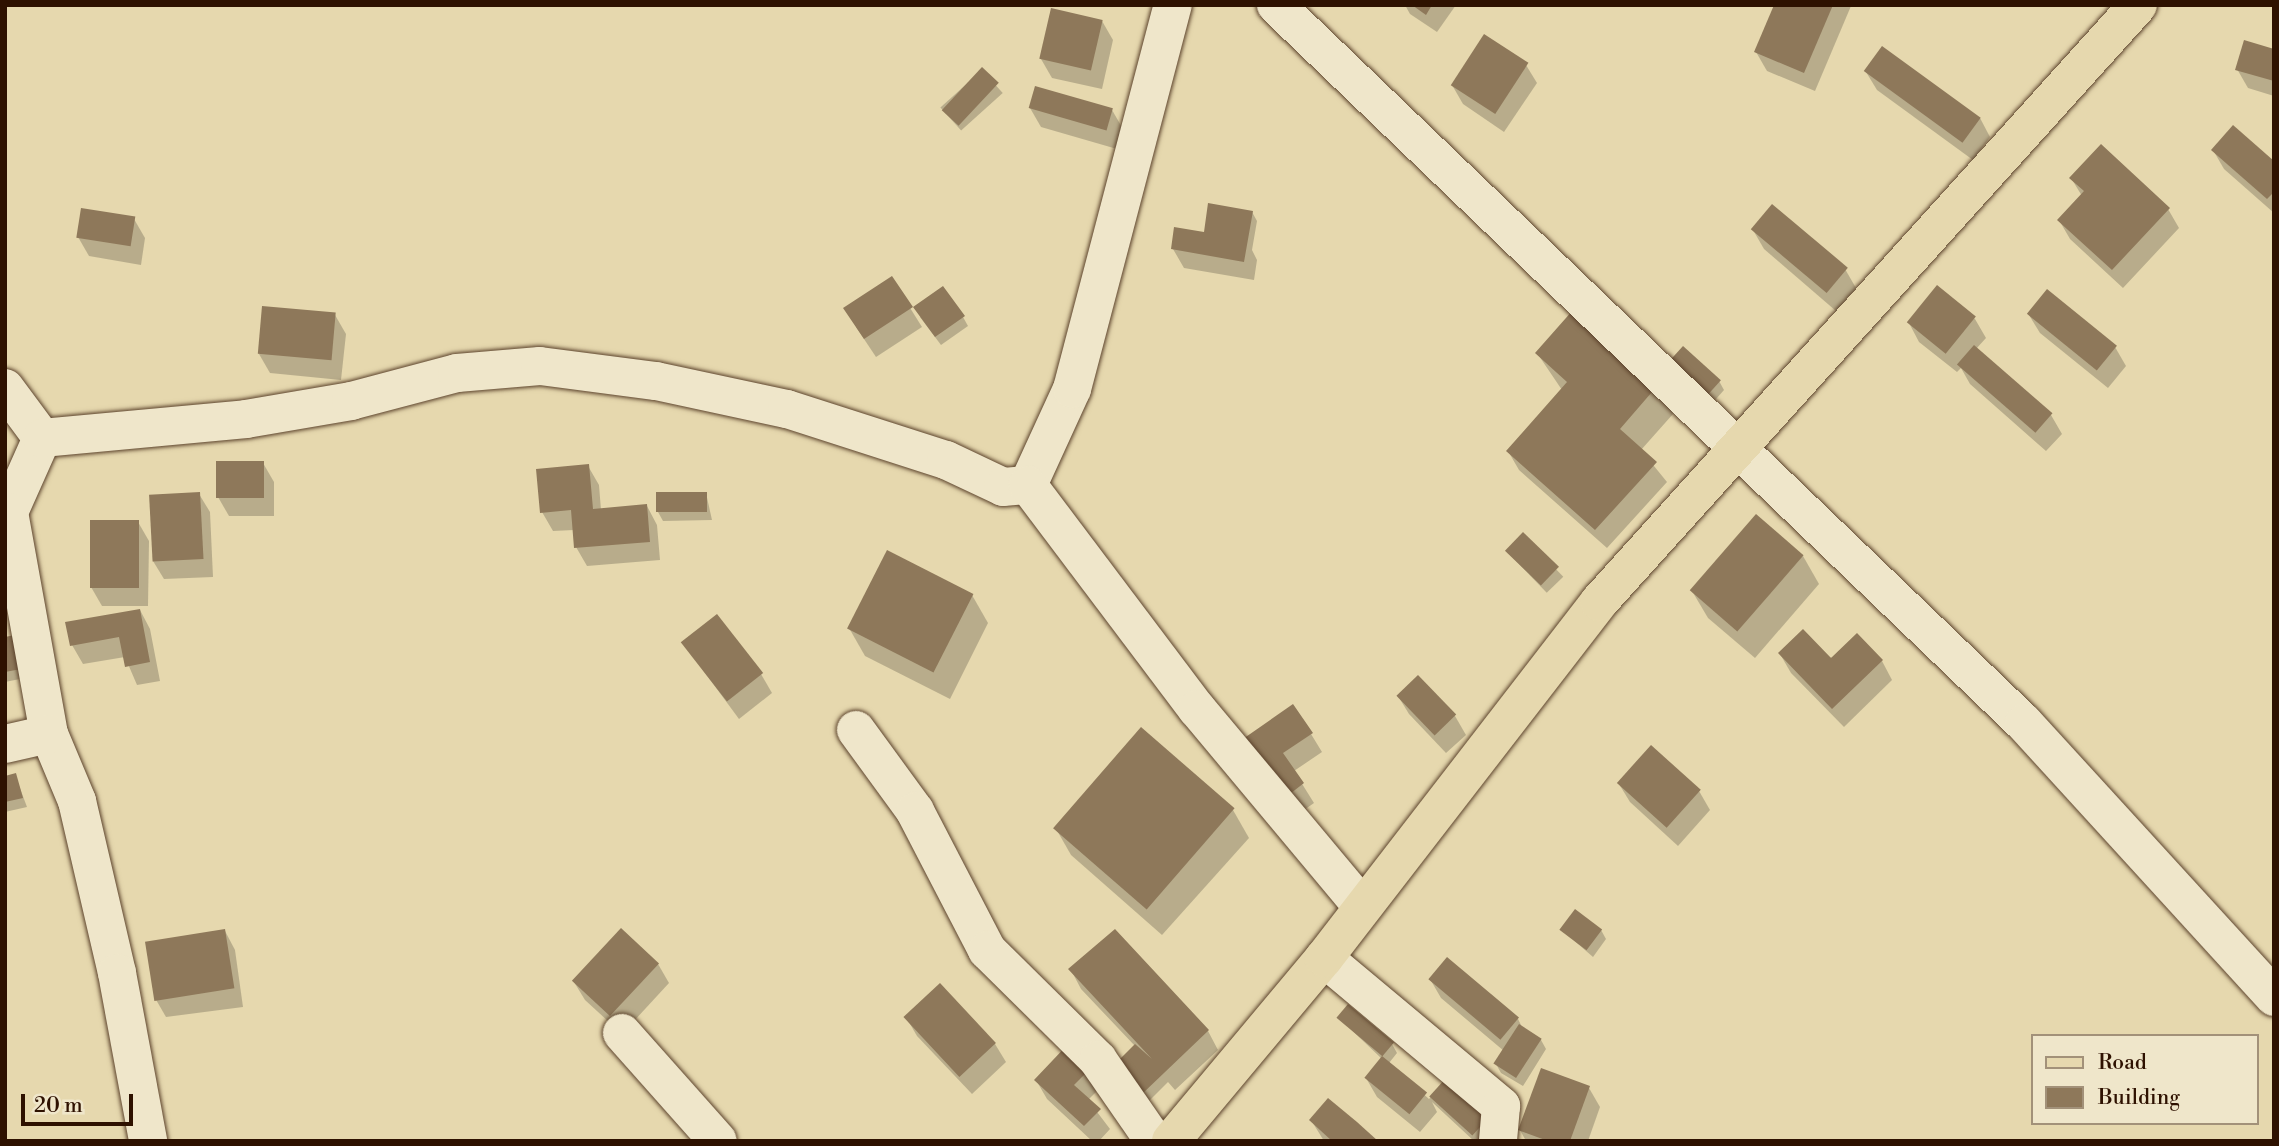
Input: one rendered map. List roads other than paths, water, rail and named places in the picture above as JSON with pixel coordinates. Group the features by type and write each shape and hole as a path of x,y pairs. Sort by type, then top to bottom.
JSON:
{"main road":[{"path":"1171,1141 1324,958 1361,905 1599,602 1736,447 2138,5"}],"street":[{"path":"1028,485 1072,389 1173,5"},
{"path":"1276,5 2024,723 2274,998"},
{"path":"42,438 246,419 352,401 457,373 540,366 656,381 787,409 946,460 1003,487 1028,485"},
{"path":"5,388 42,438"},
{"path":"42,438 7,512 49,734 77,801 117,973 148,1141"},
{"path":"1028,485 1197,709 1361,905"},
{"path":"856,730 915,811 987,950 1098,1060 1154,1141"},
{"path":"5,744 49,734"},
{"path":"1324,958 1501,1106 1498,1141"},
{"path":"622,1033 718,1141"}]}
